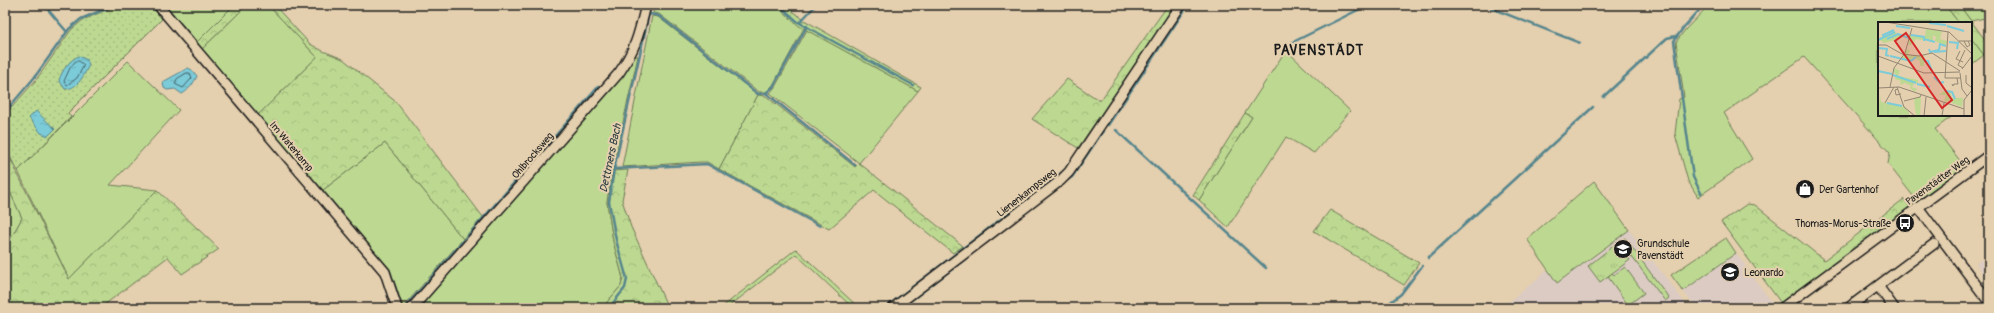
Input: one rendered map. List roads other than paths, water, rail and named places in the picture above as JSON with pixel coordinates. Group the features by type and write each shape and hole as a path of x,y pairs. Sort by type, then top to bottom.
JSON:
{"street":[{"name":"Im Waterkamp","path":"158,5 385,272 397,308"},
{"name":"Ohlbrocksweg","path":"412,308 618,73 631,55 638,38 646,5"},
{"name":"Lienenkampsweg","path":"893,308 1069,172 1182,5"},
{"name":"Pavenstädter Weg","path":"1782,308 1989,155"},
{"path":"1918,207 1989,302"},
{"path":"1848,308 1934,244"},
{"path":"1878,286 1894,308"}],"water":[{"path":"79,56 87,60 89,65 83,77 74,87 65,89 59,80 60,77 69,63"},
{"path":"188,68 197,76 193,84 186,91 182,94 175,89 167,90 164,88 163,82"},
{"path":"36,111 55,129 48,136 41,133 29,118"}],"waterway":[{"path":"44,5 67,32"},
{"path":"5,112 34,78 69,29 81,19 114,5"},
{"name":"Dettmers Bach","path":"609,308 625,288 627,279 616,240 609,202 614,169 651,5"},
{"path":"779,5 798,22 913,85"},
{"path":"800,22 816,5"},
{"path":"1108,125 1188,5"},
{"path":"1283,47 1368,5"},
{"path":"1701,193 1693,177 1674,41 1683,28 1704,5"},
{"path":"1491,8 1580,43"},
{"path":"650,14 659,16 758,94 766,93 773,87 807,26"},
{"path":"1603,97 1667,38 1676,36"},
{"path":"407,305 599,86"},
{"path":"766,93 855,165"},
{"path":"1428,258 1593,107"},
{"path":"1116,130 1266,268"},
{"path":"1062,184 1072,177 1103,131"},
{"path":"614,169 707,164 820,226"},
{"path":"885,308 1065,170 1069,164"},
{"path":"901,308 968,257"},
{"path":"1383,308 1401,294 1422,266"},
{"path":"389,270 400,304"}],"place":[{"name":"Der Gartenhof","path":"1805,189"},
{"name":"Thomas-Morus-Straße","path":"1905,223"},
{"name":"Grundschule Pavenstädt","path":"1623,249"},
{"name":"Leonardo","path":"1730,272"}],"district":[{"name":"PAVENSTÄDT","path":"1319,50"}]}
